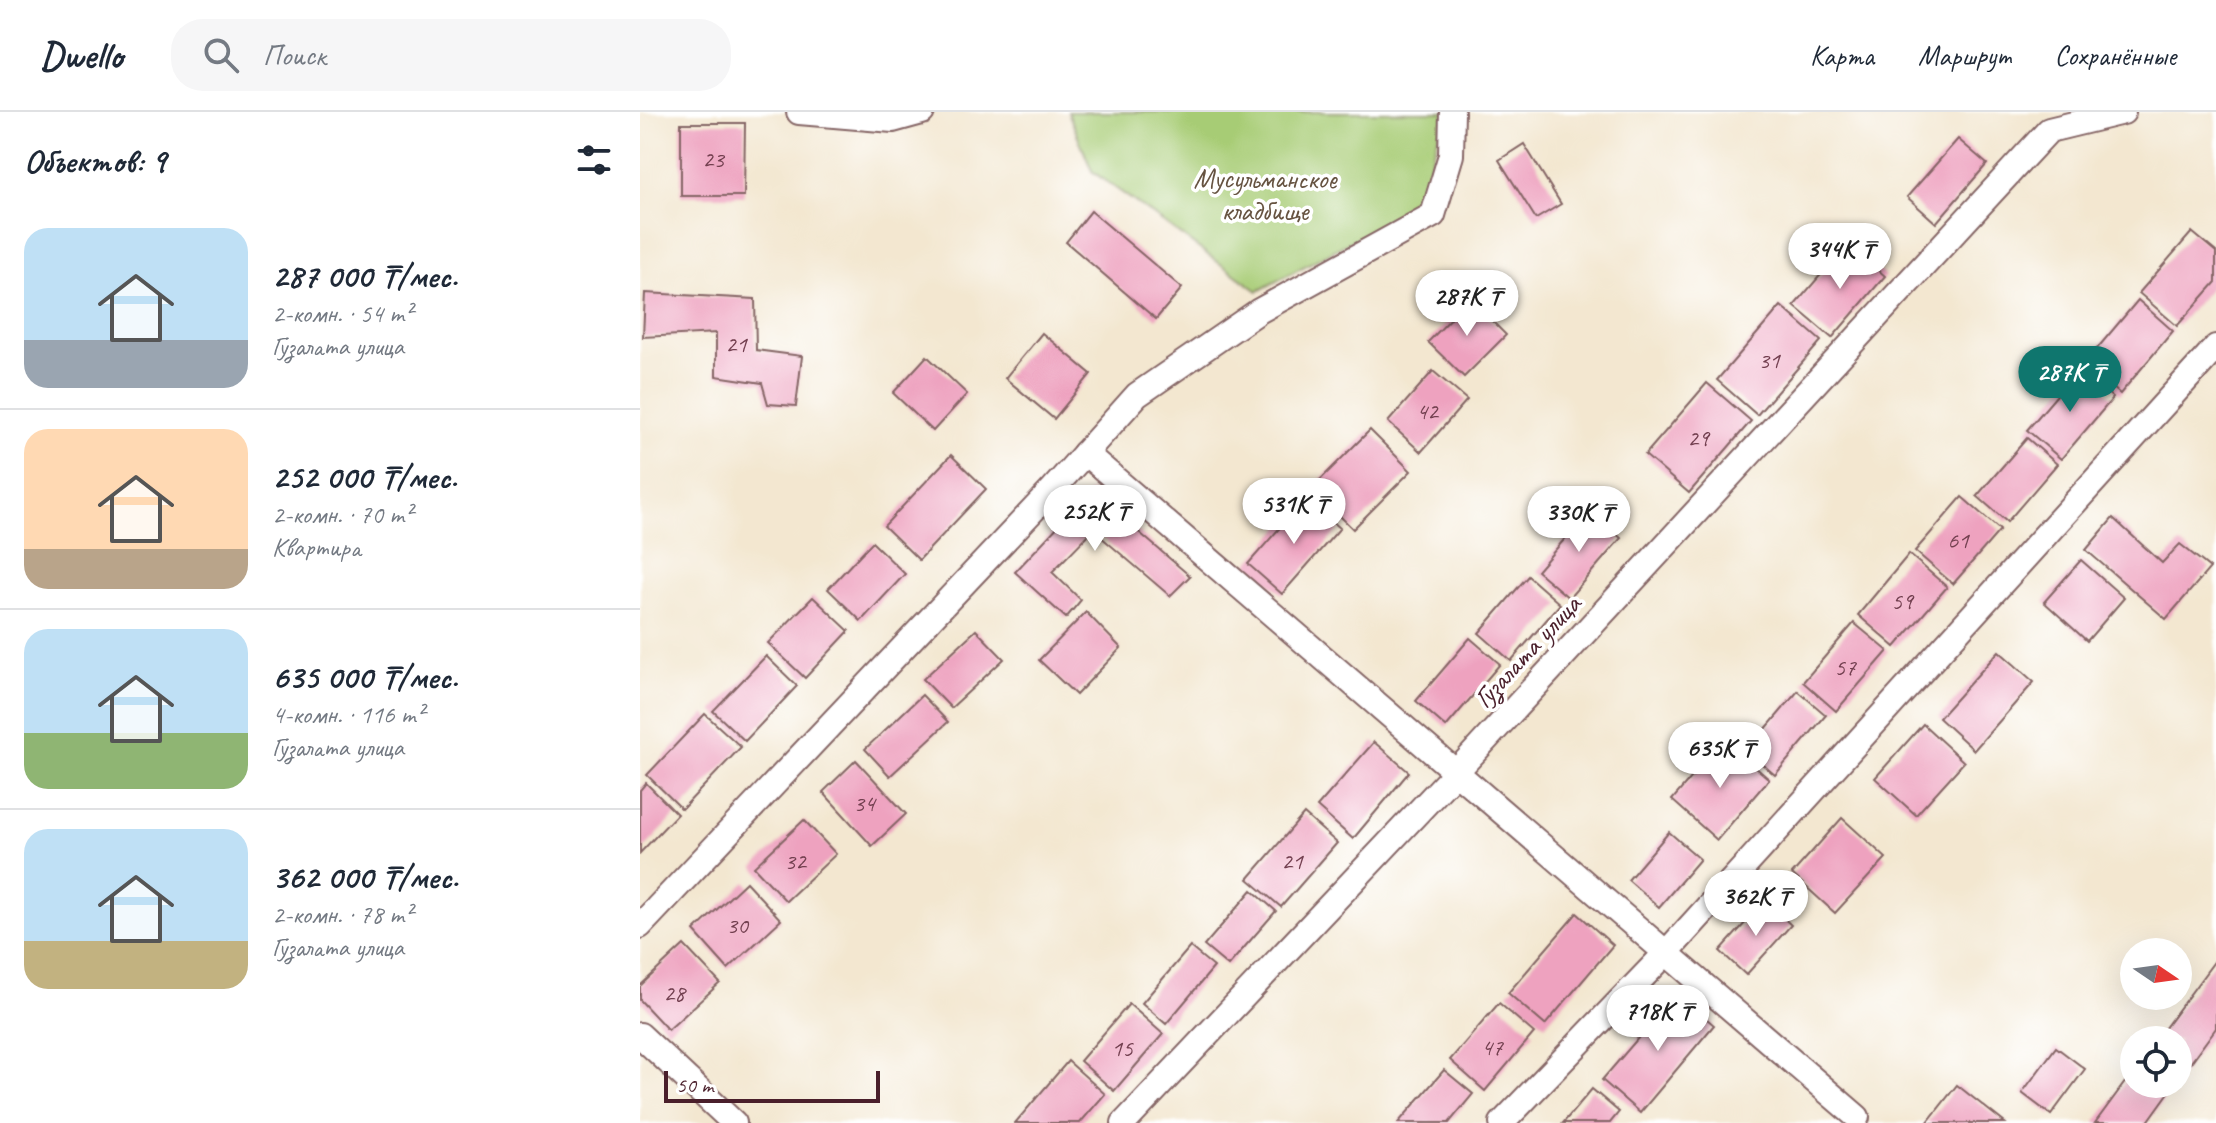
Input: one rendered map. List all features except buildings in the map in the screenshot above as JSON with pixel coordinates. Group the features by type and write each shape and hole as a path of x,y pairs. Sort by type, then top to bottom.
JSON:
{"street":[{"path":"799,112 893,120 922,112"},
{"path":"640,926 1137,395 1259,311 1433,215 1451,155 1452,112"},
{"name":"Гузалата улица","path":"1124,1123 1456,772 2049,130 2123,112"},
{"path":"1502,1123 1666,953 2216,347"},
{"path":"1085,453 1857,1117"},
{"path":"640,1035 734,1123"}],"green space":[{"name":"Мусульманское кладбище","path":"1068,112 1446,112 1417,206 1258,291 1092,171"}]}
